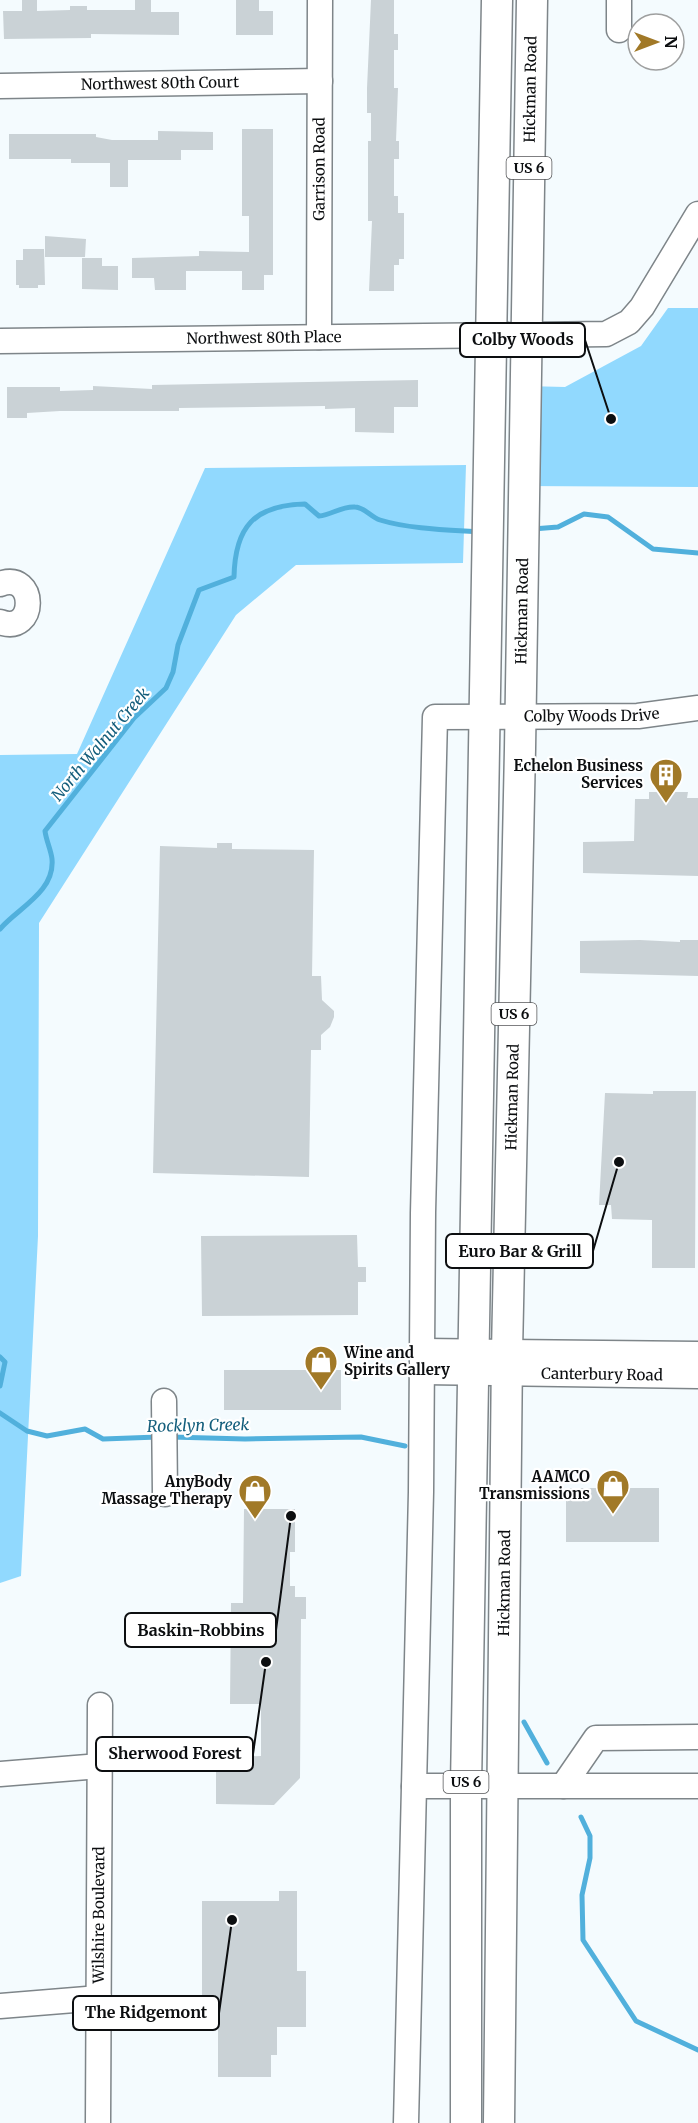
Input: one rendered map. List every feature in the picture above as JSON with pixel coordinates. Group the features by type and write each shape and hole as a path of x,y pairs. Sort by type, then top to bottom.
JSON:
{"main road":[{"name":"US 6","path":"466,2123 466,1786 497,0"},
{"name":"Hickman Road","path":"499,2123 506,1363 521,717 532,0"}],"street":[{"name":"Garrison Road","path":"320,0 320,337"},
{"path":"619,0 619,30"},
{"name":"Northwest 80th Court","path":"0,86 320,81"},
{"name":"Northwest 80th Place","path":"0,341 606,334 629,322 642,307 698,214"},
{"path":"0,584 11,582 23,587 30,606 28,612 18,622 0,622"},
{"name":"Colby Woods Drive","path":"423,1362 423,1213 435,717 638,716 698,708"},
{"name":"Canterbury Road","path":"506,1363 698,1354"},
{"path":"406,2123 423,1362 506,1363"},
{"name":"Canterbury Road","path":"506,1363 698,1376"},
{"path":"164,1410 165,1494"},
{"name":"Wilshire Boulevard","path":"98,2123 100,1705"},
{"path":"563,1786 596,1738 698,1737"},
{"path":"0,1774 100,1766"},
{"path":"414,1786 698,1786"},
{"path":"0,2006 99,1998"}],"shaded area":[{"path":"668,308 698,308 698,487 524,486 525,386 565,387 641,346"},
{"path":"466,465 463,563 296,565 236,615 39,923 38,1236 21,1576 0,1583 0,755 77,754 205,468"}],"building":[{"path":"22,0 37,0 37,11 70,10 70,6 87,6 87,10 135,10 135,0 151,0 151,12 179,12 179,35 91,34 91,38 4,39 3,11 22,11"},
{"path":"236,0 259,0 259,11 273,11 273,35 236,35"},
{"path":"371,0 394,0 394,34 398,34 398,50 394,50 394,88 398,88 396,141 399,141 399,159 394,159 394,196 398,196 398,213 404,213 404,259 399,259 399,265 394,265 394,291 369,291 372,221 368,221 368,141 371,141 371,113 367,113 367,88"},
{"path":"242,129 273,129 273,275 264,275 264,290 242,290 242,271 186,271 186,290 155,290 154,278 132,278 132,258 199,256 199,251 249,252 249,216 242,216"},
{"path":"158,131 213,132 213,150 181,150 181,160 128,160 128,187 110,187 110,163 71,163 71,159 9,159 9,134 96,134 96,137 112,140 158,140"},
{"path":"45,236 86,239 85,257 45,257"},
{"path":"23,249 44,249 45,285 38,285 38,288 19,288 19,285 16,285 16,260 23,260"},
{"path":"82,258 102,258 102,266 118,266 118,290 82,289"},
{"path":"418,380 418,407 394,407 394,433 355,432 355,408 325,409 325,406 179,408 179,411 60,411 27,413 27,418 7,418 7,387 60,387 60,391 93,390 93,386 152,389 152,385"},
{"path":"649,792 688,792 687,798 698,798 698,876 583,873 583,842 634,841 635,799 649,799"},
{"path":"217,843 232,843 232,849 314,850 312,976 321,976 322,1000 334,1011 334,1017 330,1027 321,1035 321,1050 311,1050 309,1177 153,1173 160,846 217,848"},
{"path":"680,940 698,940 698,976 580,973 580,941 680,942"},
{"path":"653,1091 696,1091 695,1268 652,1268 652,1220 612,1219 611,1205 599,1205 605,1093 653,1094"},
{"path":"357,1235 358,1267 366,1267 366,1282 358,1282 358,1315 202,1316 201,1236"},
{"path":"224,1370 341,1370 341,1410 224,1410"},
{"name":"AAMCO Transmissions","path":"566,1488 659,1488 659,1542 566,1542"},
{"path":"244,1509 295,1509 295,1552 290,1552 290,1586 295,1586 295,1597 306,1597 306,1619 301,1619 300,1778 274,1805 216,1804 216,1757 261,1756 261,1704 230,1704 231,1603 243,1603"},
{"path":"279,1891 297,1891 297,1971 306,1971 306,2027 277,2027 277,2055 271,2055 271,2077 218,2077 218,2019 202,2019 202,1901 279,1901"}],"waterway":[{"name":"North Walnut Creek","path":"0,929 34,899 48,881 52,859 45,831 134,718 166,688 173,672 178,645 199,590 234,577 235,560 243,532 260,514 287,505 305,504 319,516 355,507 377,519 391,523 429,529 479,532"},
{"name":"North Walnut Creek","path":"533,529 558,527 584,514 608,517 653,549 698,553"},
{"name":"Rocklyn Creek","path":"0,1357 5,1362 0,1386"},
{"name":"Rocklyn Creek","path":"0,1413 27,1431 47,1436 85,1429 103,1439 158,1437"},
{"name":"Rocklyn Creek","path":"171,1437 245,1439 361,1437 405,1446"},
{"name":"Rocklyn Creek","path":"524,1722 547,1763"},
{"name":"Rocklyn Creek","path":"581,1817 590,1836 590,1858 582,1895 583,1940 636,2021 698,2050"}],"place":[{"name":"Colby Woods","path":"611,419"},
{"name":"Echelon Business Services","path":"666,804"},
{"name":"Euro Bar & Grill","path":"619,1162"},
{"name":"Wine and Spirits Gallery","path":"321,1391"},
{"name":"AAMCO Transmissions","path":"613,1515"},
{"name":"Baskin-Robbins","path":"291,1516"},
{"name":"AnyBody Massage Therapy","path":"255,1520"},
{"name":"Sherwood Forest","path":"266,1662"},
{"name":"The Ridgemont","path":"232,1920"}]}
